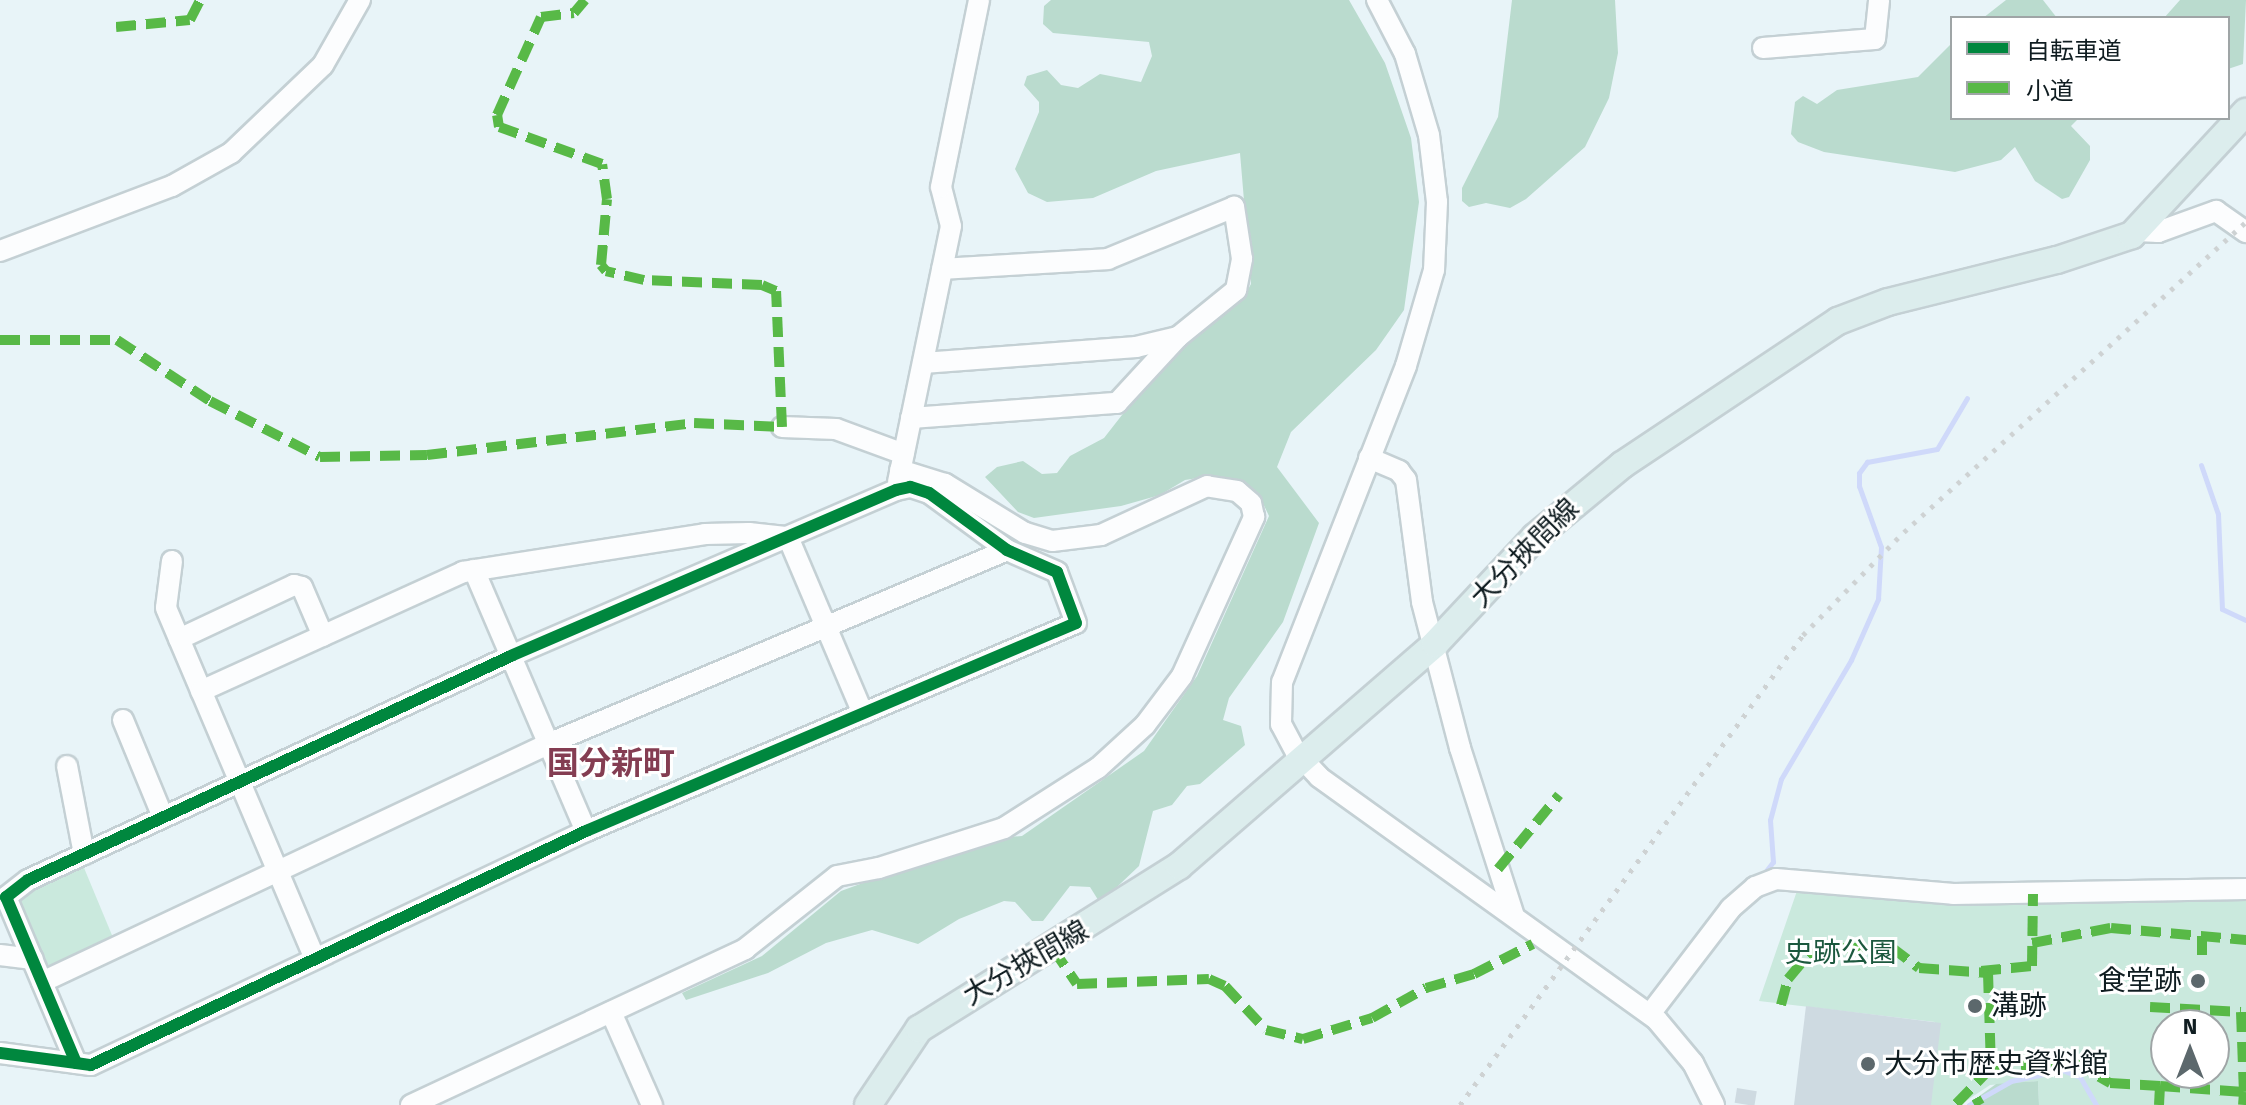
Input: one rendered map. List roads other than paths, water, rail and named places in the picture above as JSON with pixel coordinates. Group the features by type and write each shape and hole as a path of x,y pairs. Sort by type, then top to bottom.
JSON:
{"main road":[{"name":"大分挾間線","path":"868,1105 898,1056 934,1017 1032,963 1154,884 1435,644 1575,501 1824,328 1888,302 2057,260 2138,231 2246,112"}],"street":[{"path":"0,251 172,186 231,153 323,65 360,0"},
{"path":"0,1053 91,1065 586,831 1076,623 1057,572 1007,550 929,493 910,487 900,471 951,226 941,187 979,0"},
{"path":"1377,0 1405,54 1424,114 1437,228 1425,310 1279,692 1281,724 1302,760 1650,1014 1682,1046 1714,1105"},
{"path":"1763,48 1875,39 1879,0"},
{"path":"911,418 1117,403 1178,337 1236,290 1242,259 1234,207 1108,259 942,269"},
{"path":"2138,231 2158,232 2216,211 2246,232"},
{"path":"923,363 1136,347 1178,337"},
{"path":"411,1105 762,939 837,876 879,868 1004,828 1111,758 1145,725 1182,676 1254,517 1245,497 1224,486 1207,486 1101,535 1052,541 1025,533 945,484 900,471 836,429 782,427"},
{"path":"1369,458 1399,471 1406,480 1422,602 1460,748 1514,916"},
{"path":"76,1063 6,897 28,880 511,656 788,537 900,471"},
{"path":"201,691 474,570 705,534 788,537"},
{"path":"788,537 863,714"},
{"path":"42,982 548,744 1007,550"},
{"path":"172,561 166,608 315,959"},
{"path":"474,570 586,831"},
{"path":"179,639 294,585 302,587 323,636"},
{"path":"123,720 163,817"},
{"path":"67,766 84,854"},
{"path":"1650,1014 1731,908 1755,887 1776,879 1953,894 2246,889"},
{"path":"0,955 33,959"},
{"path":"611,1012 652,1105"}],"waterway":[{"path":"1762,876 1773,862 1770,820 1781,779 1851,660 1878,599 1881,547 1859,486 1859,473 1867,462 1937,449 1967,398"},
{"path":"2201,465 2218,514 2222,609 2246,620"},
{"path":"1969,1105 2011,1081 2062,1070 2080,1077 2096,1105"}],"railway":[{"path":"1460,1105 1803,635 1904,532 2246,222"}],"place":[{"name":"食堂跡","path":"2198,981"},
{"name":"溝跡","path":"1975,1006"},
{"name":"大分市歴史資料館","path":"1868,1064"}],"district":[{"name":"国分新町","path":"611,763"}],"park label":[{"name":"史跡公園","path":"1841,953"}]}
